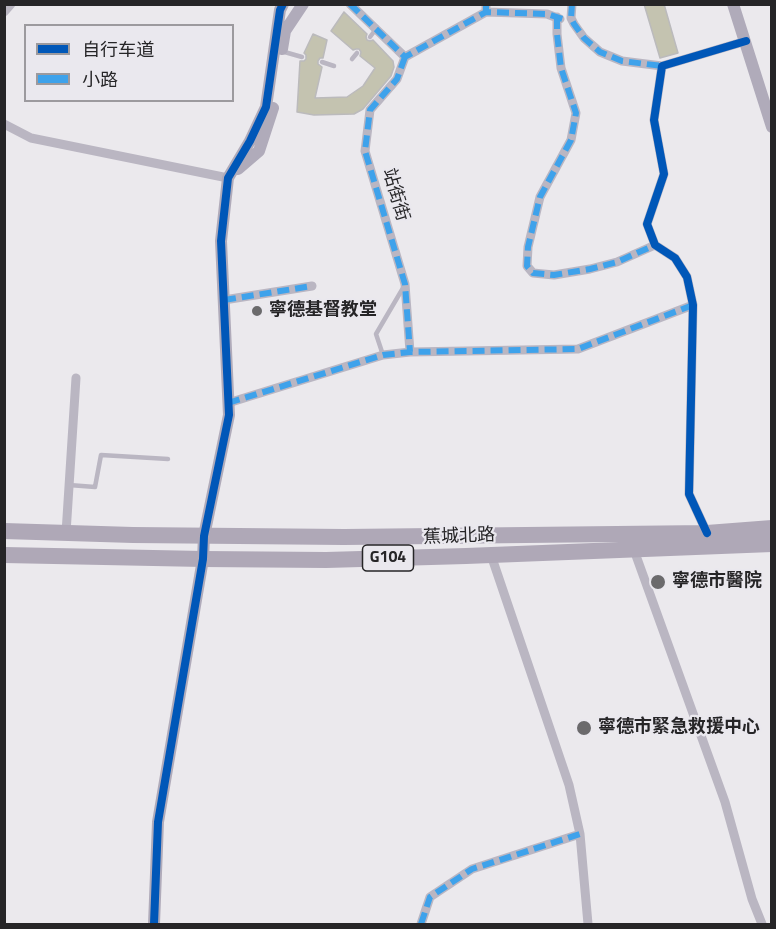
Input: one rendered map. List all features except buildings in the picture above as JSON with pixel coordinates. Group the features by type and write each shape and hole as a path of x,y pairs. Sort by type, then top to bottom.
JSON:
{"highway":[{"name":"蕉城北路","path":"4,531 344,537 707,532 771,528"},
{"name":"蕉城北路","path":"4,555 326,560 771,544"}],"street":[{"path":"4,12 11,4"},
{"path":"154,924 158,822 203,559 204,536 229,415 221,241 228,178 250,141 266,107 280,10 283,4"},
{"path":"228,178 259,151 274,106 285,31 303,4"},
{"path":"350,4 373,33 405,57 486,8 547,14 574,24"},
{"path":"572,4 571,18 584,38 600,52 622,61 662,66 746,41"},
{"path":"734,4 771,127"},
{"path":"556,17 561,68 576,113 571,140 540,197 528,247 527,266 533,273 554,274 590,269 617,262 655,245"},
{"name":"站街街","path":"405,57 397,79 370,110 365,151 405,284 410,351"},
{"path":"662,66 654,120 664,174 647,224 655,245 675,258 687,277 693,305 689,494 707,532"},
{"path":"4,124 31,138 228,178"},
{"path":"224,300 312,286"},
{"path":"228,402 382,355 410,351 578,349 693,305"},
{"path":"66,533 76,378"},
{"path":"634,550 725,802 752,899 762,924"},
{"path":"491,555 569,785 580,834 588,924"},
{"path":"421,924 430,897 472,869 580,834"}],"lane":[{"path":"281,51 303,57"},
{"path":"352,59 357,53"},
{"path":"322,63 334,66"},
{"path":"382,355 376,334 405,284"},
{"path":"69,485 95,487 100,455 168,459"}],"marked path":[{"path":"350,4 405,57 486,12"},
{"path":"572,4 571,18 574,24 584,38 600,52 622,61 662,66"},
{"path":"486,5 486,12 547,14 563,19"},
{"path":"557,17 561,68 576,113 571,140 540,197 528,247 527,266 533,273 554,275 617,262 655,245"},
{"path":"405,57 397,79 370,110 365,151 405,284 410,352"},
{"path":"224,300 312,286"},
{"path":"228,403 383,355 410,352 578,349 693,305"},
{"path":"421,924 430,897 472,869 580,834"}],"cycle path":[{"path":"154,924 158,822 203,559 204,536 229,415 221,241 228,178 250,141 266,107 280,10 283,4"},
{"path":"707,533 689,494 693,305 687,277 675,258 655,245 647,224 664,174 654,120 662,66 746,41"}],"place":[{"name":"寧德基督教堂","path":"257,311"},
{"name":"寧德市醫院","path":"658,582"},
{"name":"寧德市緊急救援中心","path":"584,728"}]}
